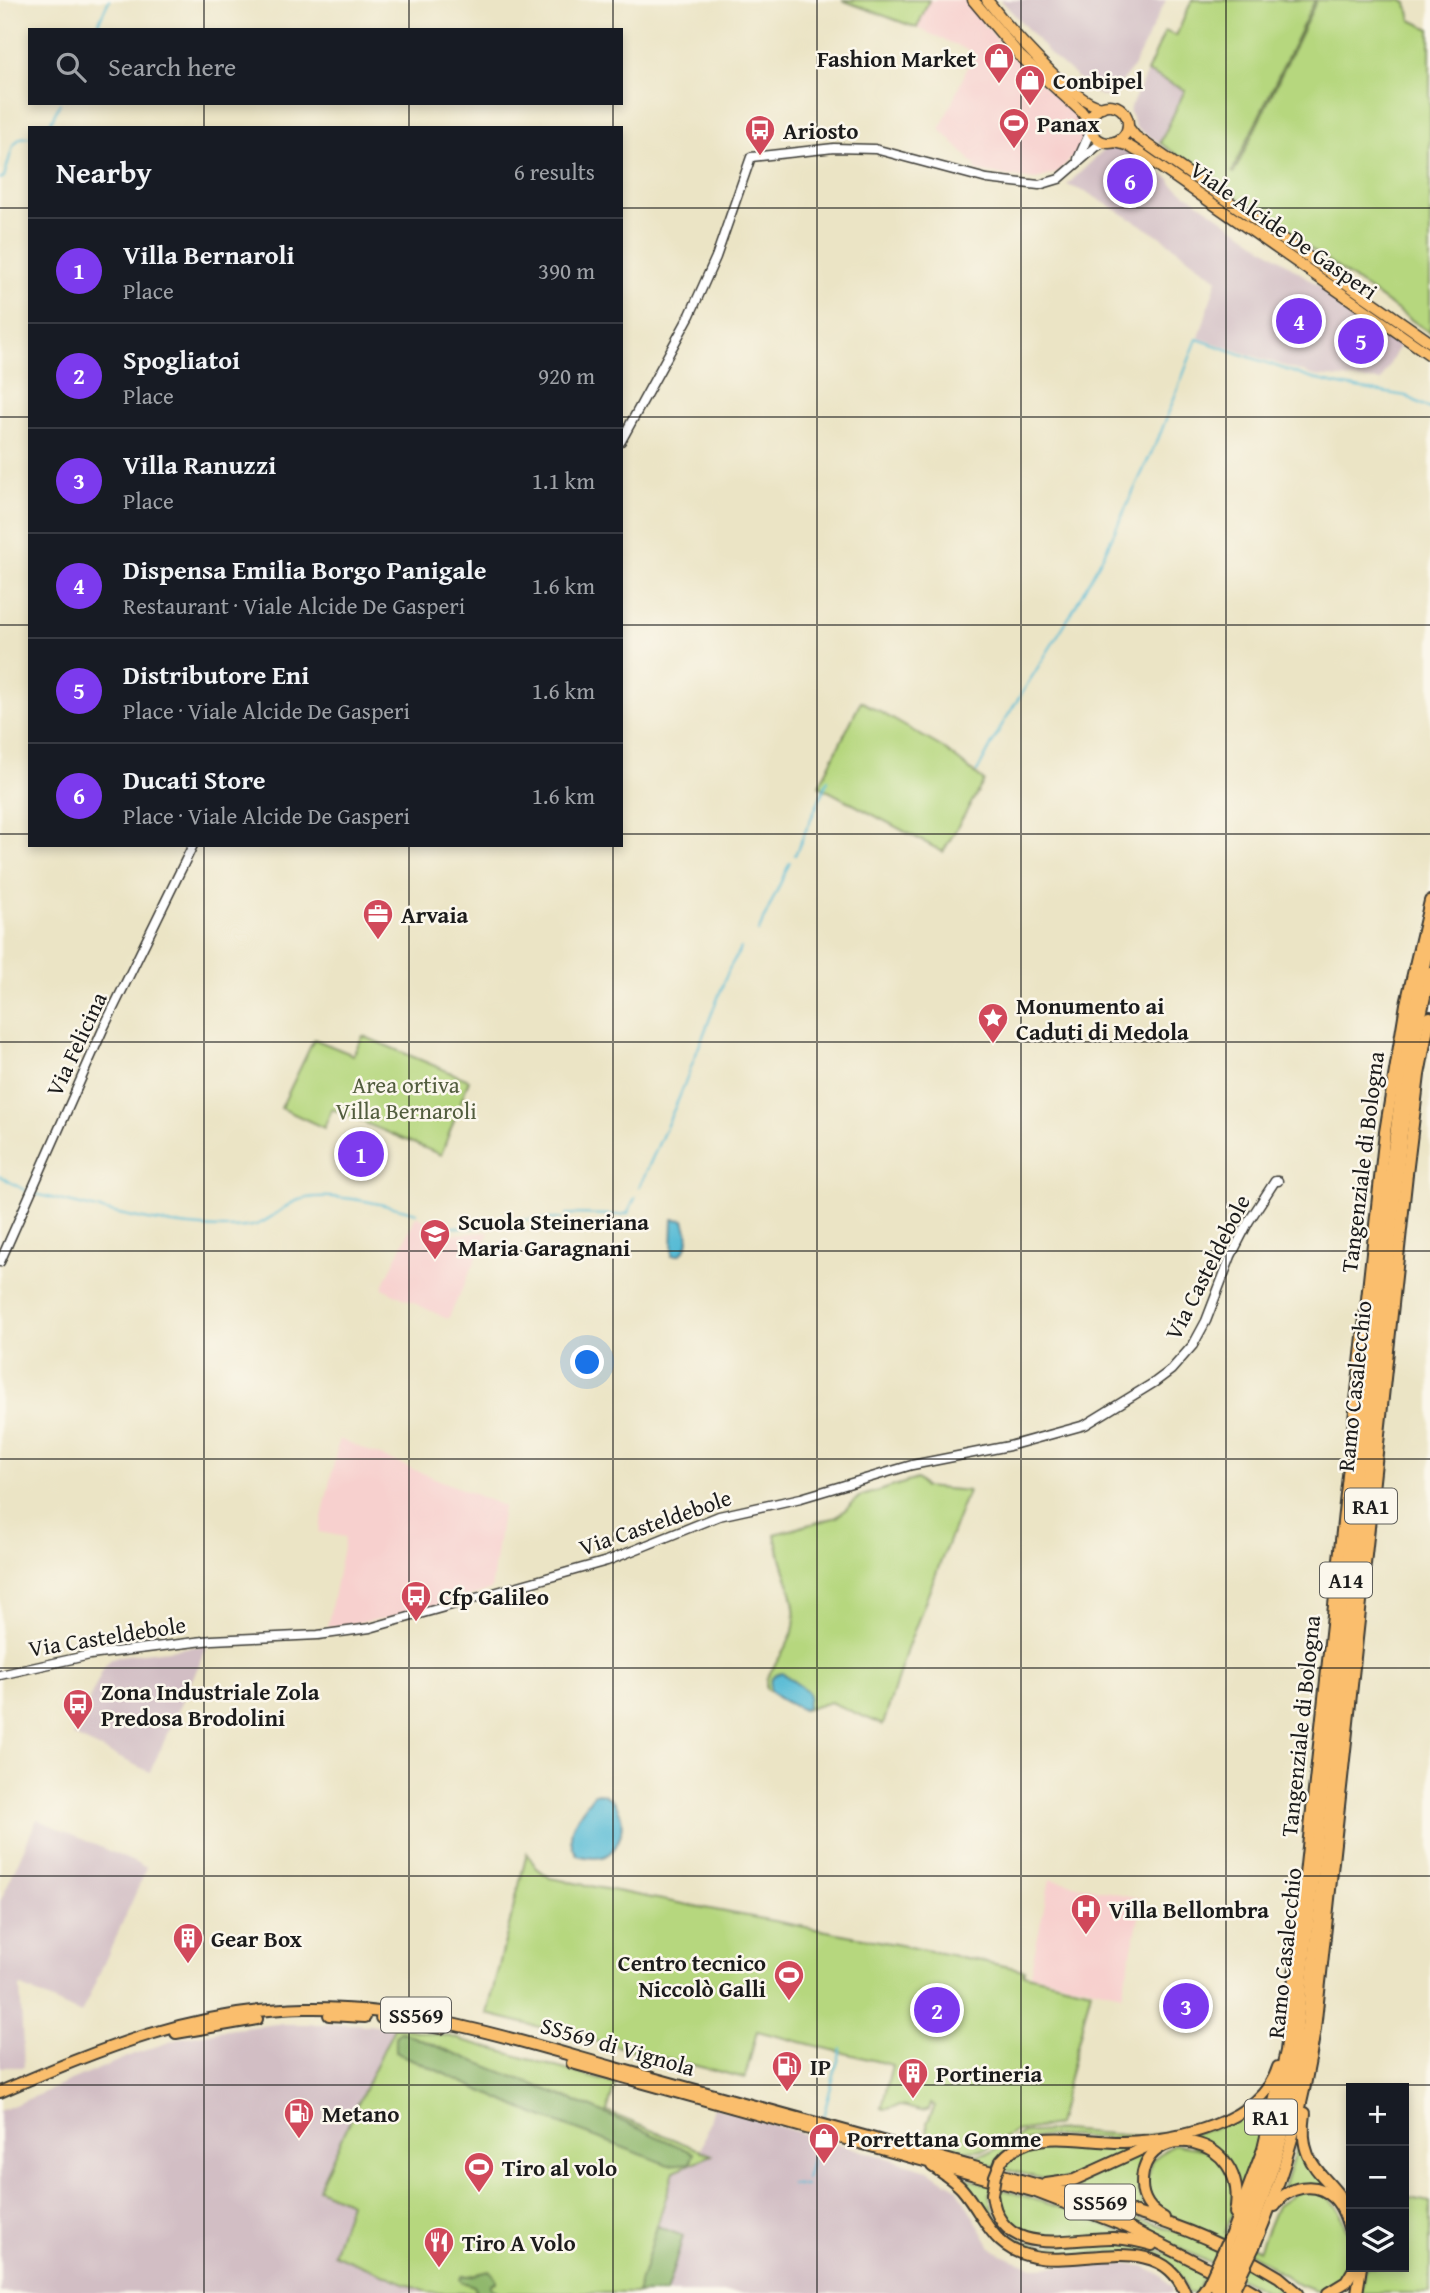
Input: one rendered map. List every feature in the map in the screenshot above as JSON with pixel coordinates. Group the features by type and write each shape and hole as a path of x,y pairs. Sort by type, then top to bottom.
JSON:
{"highway":[{"name":"Tangenziale di Bologna","path":"1223,2290 1240,2239 1284,2061 1387,1119 1406,1004 1430,901"},
{"name":"Ramo Casalecchio","path":"1223,2290 1273,2145 1295,2048 1390,1168 1409,1033 1430,940"},
{"name":"Ramo Casalecchio","path":"1240,2239 1282,2145 1307,2027 1402,1133 1430,973"},
{"name":"Tangenziale di Bologna","path":"1240,2239 1261,2231 1293,2139 1311,2060 1406,1174 1419,1075 1430,1017"},
{"path":"1008,2176 1045,2184 1067,2182 1181,2134 1228,2120 1245,2110 1264,2092 1277,2072 1293,1995"},
{"name":"SS569 di Vignola","path":"0,2092 97,2051 144,2038 206,2026 274,2017 345,2015 402,2021 494,2041 908,2152 1008,2176 1192,2232 1221,2250"},
{"name":"SS569 di Vignola","path":"0,2099 144,2038"},
{"path":"1311,2060 1303,2129 1305,2148 1314,2168 1343,2200 1347,2209"},
{"path":"1181,2134 1124,2142 1036,2139 1014,2149 1001,2161 992,2194 995,2208 1004,2223 1028,2240 1040,2242 1124,2239 1143,2242 1187,2258"},
{"path":"1192,2232 1151,2209 1143,2195 1145,2167 1154,2153 1170,2143 1184,2141 1209,2148 1229,2169 1237,2199 1240,2239 1221,2250 1223,2290 1256,2293"},
{"name":"SS569 di Vignola","path":"908,2152 921,2160 1060,2201 1126,2227 1208,2268"},
{"path":"921,2160 960,2186 993,2235 1013,2250 1040,2258 1112,2254 1140,2257 1170,2270 1185,2293"},
{"path":"1261,2231 1281,2197 1295,2189 1325,2191 1342,2208 1346,2220"},
{"path":"1255,2263 1309,2293"},
{"path":"1270,2271 1298,2293"},
{"path":"1328,2293 1346,2283 1352,2272"},
{"path":"1357,2293 1360,2272"}],"main road":[{"path":"973,0 1024,61 1081,111 1096,137 1110,142 1123,136 1128,127 1127,117 1122,110 1111,106 1102,107 1085,100 1048,68 987,0"},
{"path":"1091,127 1094,114 1102,107"},
{"name":"Viale Alcide De Gasperi","path":"1128,127 1135,136 1430,342"},
{"name":"Viale Alcide De Gasperi","path":"1110,142 1127,145 1140,153 1430,355"}],"street":[{"path":"1075,164 1091,127"},
{"path":"623,437 690,315 716,257 751,158 834,148 875,149 987,179 1038,185 1059,179 1075,164 1110,142"},
{"name":"Via Felicina","path":"0,1262 104,1027 192,847"},
{"name":"Via Casteldebole","path":"0,1675 90,1655 240,1638 317,1635 370,1628 607,1561 719,1516 801,1498 912,1465 1009,1446 1085,1425 1156,1382 1171,1370 1193,1345 1249,1221 1268,1189 1278,1181"}],"shaded area":[{"path":"929,0 967,0 981,17 985,29 987,25 1001,46 1080,119 1087,133 1074,156 1057,173 1034,180 976,171 975,165 940,129 974,53 917,28"},
{"path":"1001,0 1166,0 1132,69 1113,93 1105,97 1095,93 1053,57"},
{"path":"1147,72 1185,90 1160,143 1136,128 1129,110"},
{"path":"1109,145 1125,147 1170,179 1172,184 1401,343 1381,381 1315,376 1199,338 1217,279 1161,237 1088,193 1067,185"},
{"name":"Scuola Steineriana Maria Garagnani","path":"416,1216 453,1234 489,1232 448,1319 382,1288"},
{"path":"339,1439 503,1506 491,1590 404,1615 327,1628 345,1537 319,1532"},
{"path":"208,1645 150,1772 73,1736 104,1667 110,1660 119,1656"},
{"path":"37,1819 147,1868 81,2014 20,1986 24,2067 0,2067 0,1902"},
{"name":"Villa Bellombra","path":"1050,1879 1143,1899 1122,1994 1030,1974"},
{"path":"277,2024 394,2027 318,2189 350,2203 334,2254 429,2293 0,2293 0,2111 134,2054 181,2038"},
{"path":"713,2107 928,2170 957,2188 991,2247 1006,2257 1033,2267 1122,2264 1143,2266 1156,2272 1172,2286 1172,2293 666,2293 683,2236 657,2226 674,2171 700,2154"}],"green space":[{"path":"842,0 929,0 917,28"},
{"path":"1192,0 1315,0 1232,172 1234,173 1317,0 1401,0 1407,3 1411,20 1430,29 1430,333 1160,143 1185,90 1147,72 1165,31 1176,36"},
{"path":"861,701 943,748 984,781 943,852 819,786"},
{"name":"Area ortiva Villa Bernaroli","path":"363,1036 469,1080 441,1155 332,1109 324,1128 281,1108 314,1039 353,1055"},
{"path":"917,1479 924,1487 968,1491 907,1649 883,1725 830,1702 805,1710 766,1689 766,1680 788,1644 795,1620 792,1595 775,1534 837,1517 859,1497"},
{"name":"Centro tecnico Niccolò Galli","path":"527,1853 536,1867 550,1878 1024,1970 1023,1974 1091,1990 1057,2125 1016,2131 985,2149 962,2151 933,2143 928,2136 927,2123 935,2106 931,2104 929,2109 922,2111 899,2106 882,2108 892,2065 757,2031 745,2078 487,2014"},
{"path":"394,2027 448,2036 615,2084 607,2112 712,2155 674,2171 657,2226 683,2236 666,2293 429,2293 333,2254 350,2203 318,2189"},
{"path":"401,2032 590,2107 694,2153 690,2163 669,2165 524,2110 396,2052 396,2035"},
{"path":"1273,2089 1241,2195 1229,2163 1178,2137 1214,2128"},
{"path":"1063,2130 1135,2136 1174,2133 1131,2139 1040,2137 1024,2141 997,2161 1004,2164 1021,2148 1039,2141 1143,2145 1072,2178 1051,2181 904,2143 911,2136 917,2137 930,2147 969,2156 990,2152 1024,2133"},
{"path":"1299,2140 1330,2190 1282,2191"},
{"path":"1164,2142 1141,2169 1141,2208 1067,2187"},
{"path":"1173,2144 1212,2151 1232,2181 1232,2215 1225,2233 1259,2250 1277,2206 1300,2190 1325,2194 1340,2211 1346,2228 1346,2272 1349,2273 1332,2289 1315,2291 1299,2285 1259,2258 1222,2239 1168,2216 1153,2206 1145,2184 1152,2160"},
{"path":"957,2175 1062,2208 1129,2235 1055,2239 1028,2236 1006,2223 995,2193 989,2193 992,2209 1000,2223 1013,2235 1029,2242 1067,2245 1126,2242 1144,2245 1182,2260 1242,2293 1227,2293 1202,2280 1196,2293 1187,2293 1175,2271 1158,2259 1137,2253 1062,2255 1038,2254 1018,2249 1007,2243 990,2226 955,2178"},
{"path":"1047,2191 1175,2230 1236,2257 1292,2293 1268,2293 1192,2254"},
{"path":"1409,2198 1430,2202 1430,2293 1361,2293 1364,2272 1409,2272"},
{"path":"657,2226 683,2236 666,2293 637,2293"},
{"path":"490,2271 496,2282 490,2284 490,2287 500,2293 476,2293 474,2286 460,2279 462,2276"}],"water":[{"path":"673,1219 684,1220 688,1235 686,1248 679,1255 672,1255"},
{"path":"782,1673 807,1691 807,1707 803,1710 780,1699 770,1690 772,1678"},
{"path":"600,1793 616,1805 620,1813 622,1823 618,1842 613,1850 602,1857 577,1855 571,1838 574,1823 594,1794"}],"waterway":[{"path":"96,28 109,0"},
{"path":"49,126 59,105"},
{"path":"0,179 4,177 13,146 20,138 28,137"},
{"path":"977,772 1106,550 1161,432 1197,339 1310,378 1406,396 1430,409"},
{"path":"795,855 828,780"},
{"path":"758,932 790,862"},
{"path":"639,1188 679,1098 729,969 741,948"},
{"path":"0,1176 26,1191"},
{"path":"35,1194 112,1213 167,1223 220,1228 259,1224 290,1204 309,1198 356,1199 417,1213"},
{"path":"566,1214 621,1215 628,1213 635,1198"},
{"path":"428,1219 464,1228 525,1220 563,1219"},
{"path":"823,2117 841,2049"},
{"path":"816,2146 818,2137"},
{"path":"806,2179 813,2154"},
{"path":"792,2184 805,2186"}],"place":[{"name":"Fashion Market","path":"999,85"},
{"name":"Conbipel","path":"1030,107"},
{"name":"Panax","path":"1014,150"},
{"name":"Ariosto","path":"760,157"},
{"name":"Ducati Store","path":"1130,181"},
{"name":"Dispensa Emilia Borgo Panigale","path":"1299,321"},
{"name":"Distributore Eni","path":"1361,341"},
{"name":"Arvaia","path":"378,941"},
{"name":"Monumento ai Caduti di Medola","path":"993,1045"},
{"name":"Villa Bernaroli","path":"361,1154"},
{"name":"Scuola Steineriana Maria Garagnani","path":"435,1261"},
{"name":"Cfp Galileo","path":"416,1623"},
{"name":"Zona Industriale Zola Predosa Brodolini","path":"78,1731"},
{"name":"Villa Bellombra","path":"1086,1936"},
{"name":"Gear Box","path":"188,1965"},
{"name":"Centro tecnico Niccolò Galli","path":"789,2002"},
{"name":"Villa Ranuzzi","path":"1186,2006"},
{"name":"Spogliatoi","path":"937,2010"},
{"name":"IP","path":"787,2093"},
{"name":"Portineria","path":"913,2100"},
{"name":"Metano","path":"299,2140"},
{"name":"Porrettana Gomme","path":"824,2165"},
{"name":"Tiro al volo","path":"479,2194"},
{"name":"Tiro A Volo","path":"439,2269"}]}
